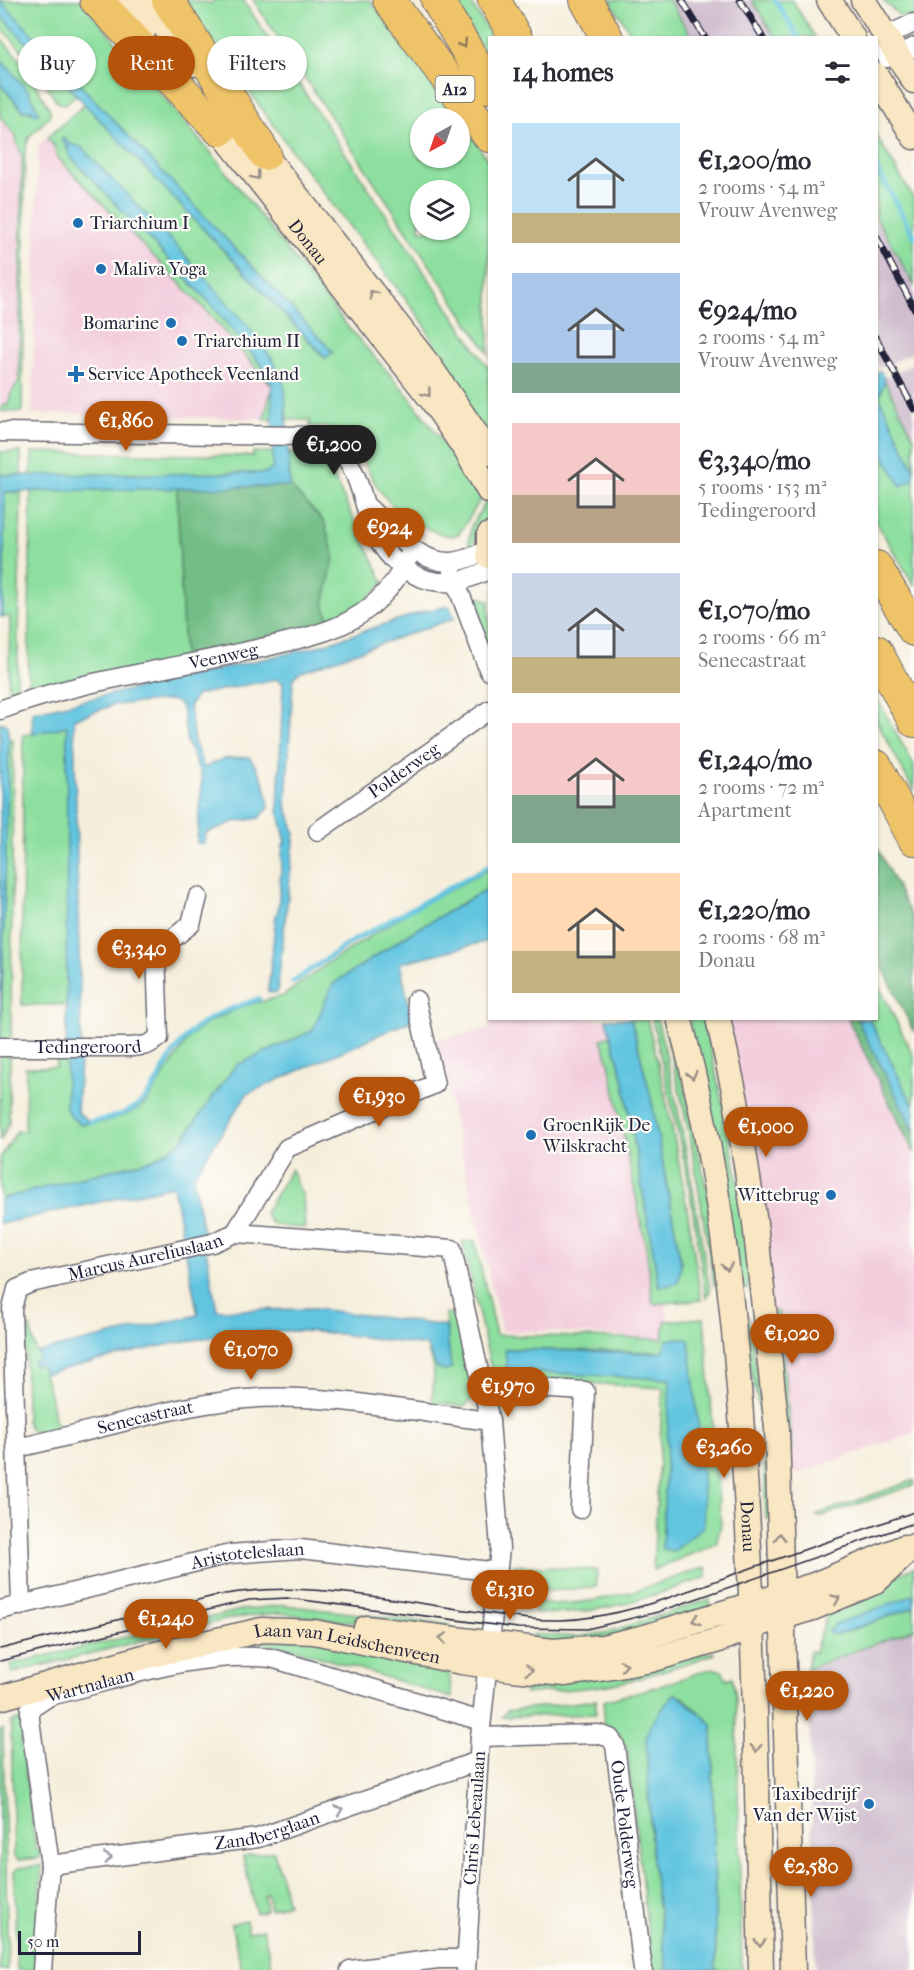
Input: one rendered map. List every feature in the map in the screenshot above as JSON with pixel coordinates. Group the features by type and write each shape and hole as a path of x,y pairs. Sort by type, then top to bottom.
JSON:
{"highway":[{"path":"96,0 220,130"},
{"path":"168,0 265,154"},
{"name":"A12","path":"389,0 488,135"},
{"name":"A12","path":"437,0 488,85"},
{"path":"494,0 515,36"},
{"path":"586,0 606,36"},
{"path":"878,570 914,630"},
{"path":"878,655 914,721"},
{"path":"878,770 914,839"}],"main road":[{"name":"Donau","path":"119,0 432,400 467,452 488,489"},
{"name":"Donau","path":"144,0 431,368 488,452"},
{"path":"829,0 852,36"},
{"path":"863,0 890,50 914,81"},
{"path":"878,78 914,137"},
{"name":"Donau","path":"679,1020 700,1111 733,1306 752,1615 761,1970"},
{"name":"Donau","path":"718,1020 737,1111 766,1317 777,1429 793,1970"},
{"name":"Laan van Leidschenveen","path":"0,1681 256,1619 319,1621 488,1655 566,1674 651,1660 719,1640 752,1615 781,1607 814,1584 914,1544"},
{"name":"Laan van Leidschenveen","path":"0,1698 147,1656 262,1630 314,1632 488,1655"}],"street":[{"path":"890,50 914,23"},
{"path":"0,432 307,436 329,441 340,450 367,507 374,531 388,555 404,569 423,579 455,582 488,554"},
{"path":"367,507 412,549 434,560 449,562 488,553"},
{"name":"Veenweg","path":"0,710 107,681 264,647 338,626 370,606 404,569 412,549"},
{"path":"449,562 488,668"},
{"name":"Polderweg","path":"318,831 488,711"},
{"name":"Tedingeroord","path":"0,1047 132,1047 147,1045 159,1038 156,952 191,924 198,897"},
{"path":"236,1233 287,1148 435,1084 416,1000"},
{"name":"Marcus Aureliuslaan","path":"21,1606 12,1309 17,1289 31,1283 212,1243 236,1233 452,1249 484,1385 490,1421 500,1548 488,1655"},
{"path":"484,1385 585,1391 580,1509"},
{"name":"Senecastraat","path":"17,1448 210,1403 245,1399 325,1400 490,1421"},
{"name":"Aristoteleslaan","path":"0,1610 230,1554 266,1550 300,1549 498,1572"},
{"name":"Wartnalaan","path":"50,1865 30,1709 50,1696 220,1657 245,1655 271,1658 481,1729"},
{"name":"Chris Lebeaulaan","path":"466,1964 478,1761 488,1655"},
{"name":"Oude Polderweg","path":"481,1729 598,1734 610,1738 615,1745 627,1824 643,1970"},
{"name":"Zandberglaan","path":"50,1865 258,1838 478,1761"},
{"path":"42,1970 50,1865"},
{"path":"350,1970 438,1959 466,1964"}],"shaded area":[{"path":"669,0 752,0 774,36 691,36"},
{"path":"0,98 24,122 19,381 11,393 8,405 0,408"},
{"path":"46,138 54,146 58,159 199,303 272,386 264,419 32,413 38,147"},
{"path":"878,221 914,285 914,438 878,365"},
{"path":"493,1020 606,1020 611,1036 601,1040 609,1063 646,1247 653,1303 665,1303 669,1323 664,1339 543,1331 502,1332 436,1040 489,1029 488,1022"},
{"path":"722,1020 848,1020 914,1153 914,1433 794,1475 784,1467"},
{"path":"914,1624 914,1970 816,1970 808,1670"}],"green space":[{"path":"0,0 80,0 111,36 108,36 108,90 157,90 211,153 348,327 408,395 468,477 484,494 459,534 449,536 439,533 411,521 402,514 379,489 356,446 341,432 310,426 310,420 287,420 283,380 258,338 63,138 70,156 213,306 262,366 272,386 199,303 58,158 54,146 47,138 85,104 325,358 332,352 85,90 96,90 96,36 34,36"},
{"path":"186,0 212,3 215,0 243,0 267,36 210,36"},
{"path":"253,0 370,0 452,108 410,108 410,168 470,168 470,133 488,160 488,352 413,240 470,240 470,180 410,180 410,236 307,81 307,36 277,36"},
{"path":"453,0 469,0 491,36 488,36 488,60"},
{"path":"610,0 669,0 691,36 632,36"},
{"path":"752,0 792,0 814,36 774,36"},
{"path":"882,0 914,0 914,18 899,15"},
{"path":"0,15 20,36 18,36 18,46 0,26"},
{"path":"0,37 18,58 18,79 0,59"},
{"path":"0,84 23,111 39,113 27,90 39,90 50,110 50,116 29,137 25,151 22,412 0,411 2,406 8,405 11,393 19,381 22,158 15,135 0,117"},
{"path":"49,90 71,90 76,95 65,104 60,104"},
{"path":"248,90 303,90 488,368 488,441 456,390 423,322 300,162"},
{"path":"878,138 914,199 914,285 878,221"},
{"path":"885,381 914,438 914,469 879,397"},
{"path":"272,386 273,420 264,419"},
{"path":"878,446 901,486 914,479 914,585 878,525"},
{"path":"0,452 21,452 21,475 0,475"},
{"path":"32,452 253,456 253,452 273,452 273,468 267,473 31,475"},
{"path":"289,453 314,455 328,465 384,583 366,600 330,622 324,605 334,556 324,522 290,486"},
{"path":"290,486 324,522 334,556 324,605 330,622 184,659 177,488"},
{"path":"177,488 184,659 28,693 31,491"},
{"path":"5,492 21,492 17,695 8,699 10,617 3,617"},
{"path":"488,502 487,522 478,538 468,548 471,526"},
{"path":"478,596 488,601 488,651 467,598"},
{"path":"878,701 914,765 914,791 878,724"},
{"path":"67,726 68,1005 22,1005 23,735"},
{"path":"13,739 11,1039 0,1043 9,740"},
{"path":"878,849 914,921 914,1033 878,957"},
{"path":"488,870 488,889 409,934 334,984 312,1031 235,1066 181,1142 154,1159 0,1199 0,1158 17,1131 25,1131 26,1067 56,1067 57,1054 68,1054 66,1109 72,1118 82,1124 105,1122 128,1114 145,1104 190,1036 207,1023 244,1006 283,996 328,963 410,911"},
{"path":"878,984 914,1057 914,1107 870,1020 878,1020"},
{"path":"631,1020 647,1020 678,1159 701,1300 653,1304 646,1247 609,1063 601,1039 611,1036 623,1077 659,1287 672,1284 681,1263 651,1098"},
{"path":"652,1020 657,1020 680,1120 710,1291 706,1298 687,1173"},
{"path":"663,1020 670,1020 708,1196 717,1285 714,1285 691,1142"},
{"path":"689,1020 703,1020 734,1160 748,1245 750,1275 747,1290 741,1288"},
{"path":"848,1020 858,1020 914,1130 914,1153"},
{"path":"0,1053 10,1057 9,1123 0,1141"},
{"path":"291,1169 303,1197 305,1228 276,1225 265,1213"},
{"path":"462,1241 475,1241 496,1335 663,1339 665,1321 704,1318 721,1525 716,1544 653,1570 663,1388 493,1377","holes":["505,1349 663,1352 669,1379","670,1382 704,1526 670,1393"]},
{"path":"774,1311 779,1312 792,1450 787,1445"},
{"path":"445,1313 455,1314 474,1390 474,1398 464,1407 432,1402 434,1372 427,1346 437,1368 451,1369"},
{"path":"743,1318 749,1318 760,1400 769,1432 771,1518 766,1519 763,1426 751,1372"},
{"path":"25,1327 30,1327 36,1352 38,1352 40,1360 34,1365 41,1364 57,1429 41,1433 31,1430 26,1421"},
{"path":"914,1480 914,1485 823,1516 816,1515"},
{"path":"514,1565 597,1570 596,1587 550,1591 514,1585"},
{"path":"706,1567 707,1577 623,1604 580,1612 535,1613 536,1603 559,1604 602,1599 644,1588"},
{"path":"914,1567 914,1595 835,1624 833,1629 838,1635 914,1607 914,1629 807,1669 810,1651 815,1652 827,1610"},
{"path":"710,1599 710,1610 636,1635 531,1645 533,1634 577,1637 605,1633"},
{"path":"284,1605 450,1625 450,1635 279,1613 233,1618 12,1673 11,1664 241,1610"},
{"path":"265,1635 312,1638 449,1670 452,1698 295,1649 255,1642 255,1649 216,1649"},
{"path":"714,1652 715,1654 637,1679 603,1686 525,1694 528,1677"},
{"path":"712,1668 723,1671 726,1680 732,1678 736,1697 742,1970 716,1970 712,1724 683,1697 648,1794 652,1860 667,1970 652,1970 627,1749 619,1733 603,1726 604,1701 666,1684"},
{"path":"596,1700 596,1714 502,1717 507,1711"},
{"path":"22,1719 27,1737 21,1739 36,1850 41,1850 40,1858 18,1860 14,1857 11,1722"},
{"path":"3,1729 8,1970 0,1970 0,1730"},
{"path":"274,1851 288,1904 270,1909 267,1893 264,1895 266,1910 256,1913 243,1856"},
{"path":"42,1865 36,1970 17,1970 14,1872 18,1868"},
{"path":"246,1920 248,1932 263,1929 273,1970 242,1970 231,1924"}],"water":[{"path":"0,0 34,36 20,36 0,15"},
{"path":"0,59 18,79 18,90 29,92 39,113 36,115 31,110 24,111 0,84"},
{"path":"71,90 85,90 333,352 326,358"},
{"path":"64,138 70,144 81,147 172,241 248,326 273,360 285,388 290,486 5,492 3,617 0,617 0,475 267,473 273,468 272,386 262,366 213,306 70,156 67,146 61,140"},
{"path":"914,355 914,361 883,377 885,381 879,397 914,469 914,479 901,486 878,446 878,372"},
{"path":"449,606 455,618 299,672 293,680 286,805 295,832 277,993 268,992 283,844 286,842 278,810 283,683 276,679 196,695 189,707 194,741 204,768 222,759 249,757 263,781 269,808 259,818 234,822 206,833 204,844 197,843 202,777 187,743 182,707 172,700 113,705 74,719 81,1042 77,1112 90,1122 82,1124 72,1118 66,1109 67,726 33,734 32,712 312,648 425,611"},
{"path":"0,722 7,725 9,740 1,1038"},
{"path":"488,889 488,941 400,963 412,1020 247,1094 193,1177 217,1310 318,1309 446,1326 451,1369 445,1371 437,1368 427,1346 350,1335 273,1331 186,1341 44,1374 41,1365 34,1365 33,1361 39,1360 38,1352 198,1315 173,1186 0,1224 0,1199 154,1159 181,1142 235,1066 312,1031 333,984 409,934"},
{"path":"606,1020 631,1020 651,1098 681,1263 679,1280 675,1284 659,1287 623,1077"},
{"path":"858,1020 870,1020 914,1107 914,1130"},
{"path":"689,1339 701,1449 704,1526 673,1552 662,1548 670,1379 507,1371 505,1349 654,1353 663,1351 667,1340"},
{"path":"914,1595 914,1607 837,1635 829,1633 828,1630 833,1629 835,1624"},
{"path":"677,1694 712,1724 716,1970 667,1970 652,1860 646,1738 650,1725 673,1695"}],"pier":[{"path":"914,352 914,363 885,378 880,368"}],"waterway":[{"path":"775,0 798,36"},
{"path":"878,171 914,236"},
{"path":"293,982 351,942 488,867"},
{"path":"90,1122 114,1117 143,1101 152,1090 166,1064 189,1034 204,1022 259,999"}],"tram line":[{"path":"0,1649 214,1596 277,1589 340,1592 524,1618 548,1620 585,1618 657,1602 914,1512"},
{"path":"0,1661 249,1600 287,1598 518,1628 587,1629 658,1612 914,1523"}],"railway":[{"path":"682,0 704,36"},
{"path":"740,0 762,36"},
{"path":"878,240 914,308"},
{"path":"878,342 914,409"}],"place":[{"name":"Triarchium I","path":"78,223"},
{"name":"Maliva Yoga","path":"101,269"},
{"name":"Bomarine","path":"171,323"},
{"name":"Triarchium II","path":"182,341"},
{"name":"Service Apotheek Veenland","path":"76,374"},
{"name":"GroenRijk De Wilskracht","path":"531,1135"},
{"name":"Wittebrug","path":"831,1195"},
{"name":"Taxibedrijf Van der Wijst","path":"869,1804"}]}
